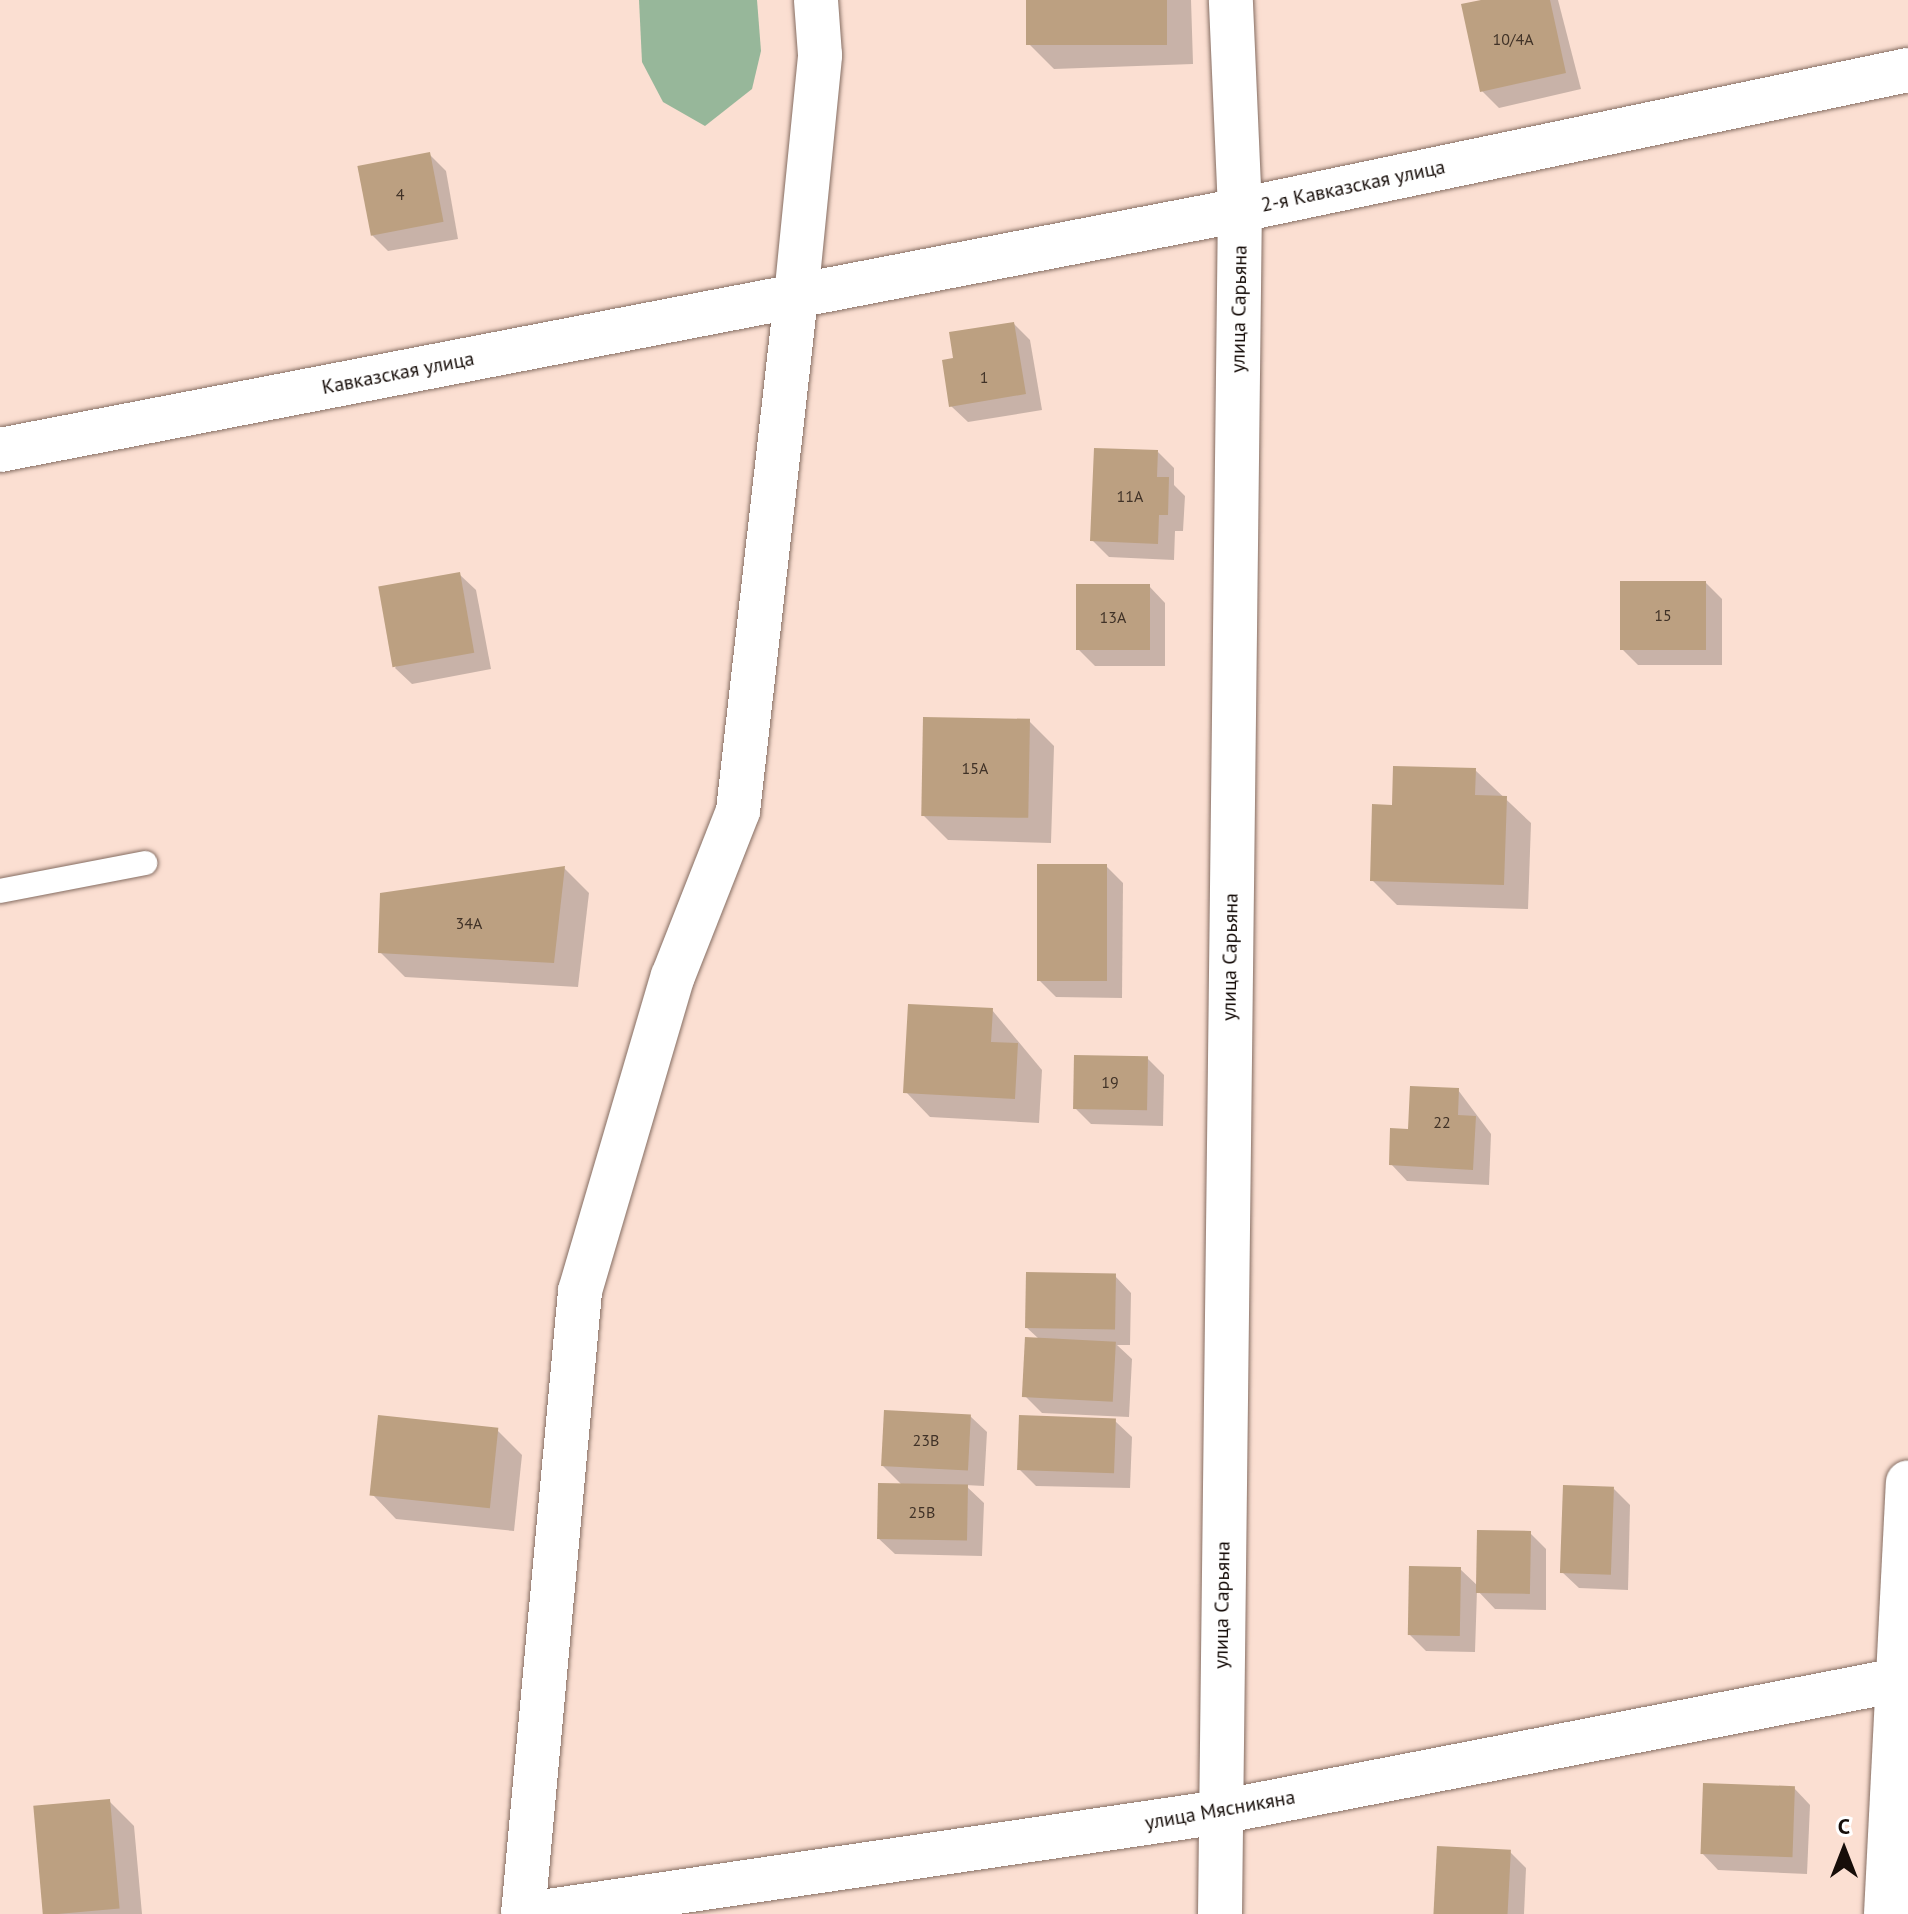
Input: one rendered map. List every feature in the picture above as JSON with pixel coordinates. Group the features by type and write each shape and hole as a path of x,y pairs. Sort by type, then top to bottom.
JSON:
{"street":[{"path":"525,1914 580,1291 673,976 738,811 820,55 816,0"},
{"name":"улица Сарьяна","path":"1220,1914 1240,210 1231,0"},
{"name":"2-я Кавказская улица","path":"796,297 1240,210 1908,70"},
{"name":"Кавказская улица","path":"0,450 796,297"},
{"path":"1886,1914 1902,1679 1908,1483"},
{"name":"улица Мясникяна","path":"525,1914 1220,1812 1902,1679"}],"lane":[{"path":"0,891 145,863"}],"green space":[{"path":"639,0 757,0 761,51 752,89 705,126 663,102 642,62"}],"building":[{"path":"1026,0 1167,0 1167,45 1026,45"},
{"path":"1481,0 1550,0 1566,73 1480,92 1461,4"},
{"path":"430,152 444,222 371,236 357,166"},
{"path":"1014,322 1026,394 949,407 942,360 953,358 949,332"},
{"path":"1094,448 1158,450 1157,477 1169,477 1168,515 1159,515 1158,544 1090,541"},
{"path":"460,572 474,653 393,667 378,586"},
{"path":"1620,581 1706,581 1706,650 1620,650"},
{"path":"1076,584 1150,584 1150,650 1076,650"},
{"path":"923,717 1030,719 1028,818 921,816"},
{"path":"1393,766 1476,768 1475,795 1507,796 1504,885 1370,881 1372,804 1392,805"},
{"path":"1037,864 1107,864 1107,981 1037,981"},
{"path":"565,866 554,963 378,953 380,893"},
{"path":"908,1004 993,1008 991,1042 1018,1043 1015,1099 903,1093"},
{"path":"1074,1055 1148,1056 1147,1110 1073,1109"},
{"path":"1410,1086 1459,1088 1458,1115 1476,1116 1473,1170 1389,1165 1390,1128 1408,1129"},
{"path":"1026,1272 1116,1274 1115,1330 1025,1328"},
{"path":"1025,1337 1116,1342 1113,1402 1022,1397"},
{"path":"884,1410 971,1415 968,1470 881,1466"},
{"path":"378,1415 498,1428 490,1508 370,1496"},
{"path":"1019,1415 1116,1418 1114,1473 1017,1470"},
{"path":"878,1483 968,1485 967,1541 877,1539"},
{"path":"1563,1485 1614,1487 1611,1575 1560,1573"},
{"path":"1477,1530 1531,1531 1530,1594 1476,1593"},
{"path":"1409,1566 1461,1567 1460,1636 1408,1635"},
{"path":"1703,1783 1795,1786 1792,1857 1701,1854"},
{"path":"110,1799 120,1909 43,1914 33,1806"},
{"path":"1437,1846 1511,1850 1508,1914 1433,1914"}]}
